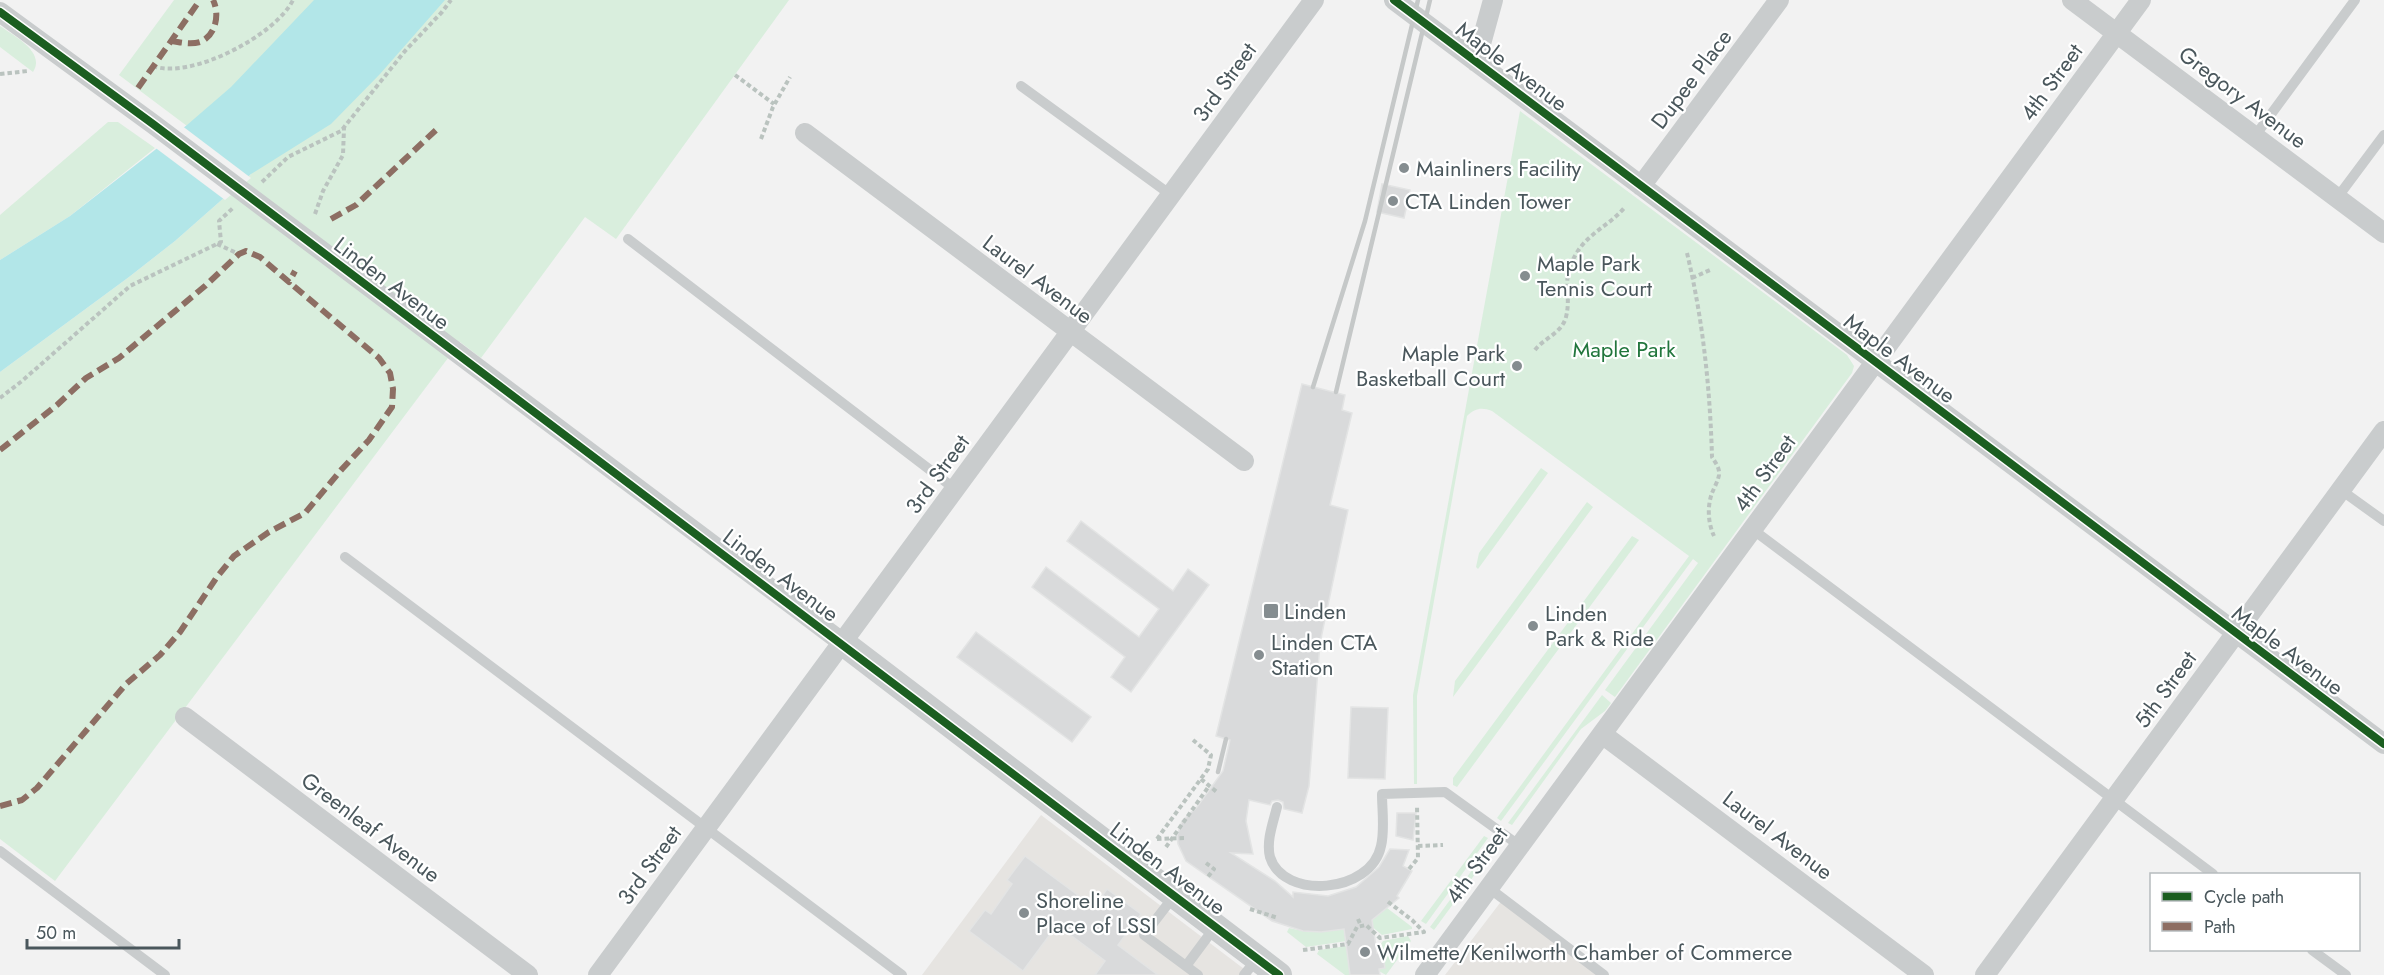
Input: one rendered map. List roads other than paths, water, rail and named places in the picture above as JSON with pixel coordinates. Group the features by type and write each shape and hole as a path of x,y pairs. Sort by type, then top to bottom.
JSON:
{"street":[{"name":"3rd Street","path":"598,975 1314,0"},
{"name":"Maple Avenue","path":"1394,0 2384,744"},
{"path":"1476,62 1493,0"},
{"name":"Dupee Place","path":"1641,186 1779,0"},
{"name":"Gregory Avenue","path":"2072,0 2384,233"},
{"name":"4th Street","path":"1425,975 2141,0"},
{"name":"Linden Avenue","path":"0,12 153,124 1174,895 1215,927 1251,967 1279,975"},
{"name":"Laurel Avenue","path":"805,133 1244,461"},
{"name":"5th Street","path":"1985,975 2384,431"},
{"name":"Greenleaf Avenue","path":"185,717 528,975"},
{"name":"Laurel Avenue","path":"1602,734 1924,975"}],"lane":[{"path":"2255,136 2355,0"},
{"path":"1022,86 1171,195"},
{"path":"2337,198 2384,135"},
{"path":"628,239 955,489"},
{"path":"2341,490 2384,521"},
{"path":"1752,529 2212,873"},
{"path":"345,557 902,975"},
{"path":"1277,807 1269,843 1270,856 1274,865 1293,881 1311,885 1335,885 1354,880 1372,863 1381,846 1382,794 1445,792 1520,846"},
{"path":"0,851 165,975"},
{"path":"1489,888 1604,975"},
{"path":"1174,895 1144,935 1198,975"},
{"path":"1186,966 1215,927"},
{"path":"2313,951 2346,975"}],"water":[{"path":"314,0 445,0 380,74 331,124 251,174 175,241 0,372 0,260 70,216 187,125 231,87"}],"railway":[{"path":"1313,387 1365,221 1418,0"},
{"path":"1336,392 1430,0"},
{"path":"1218,772 1226,739"}],"place":[{"name":"Mainliners Facility","path":"1404,168"},
{"name":"CTA Linden Tower","path":"1393,201"},
{"name":"Maple Park Tennis Court","path":"1525,276"},
{"name":"Maple Park Basketball Court","path":"1517,366"},
{"name":"Linden","path":"1271,611"},
{"name":"Linden Park & Ride","path":"1533,626"},
{"name":"Linden CTA Station","path":"1259,655"},
{"name":"Shoreline Place of LSSI","path":"1024,913"},
{"name":"Wilmette/Kenilworth Chamber of Commerce","path":"1365,952"}],"park label":[{"name":"Maple Park","path":"1624,349"}]}
